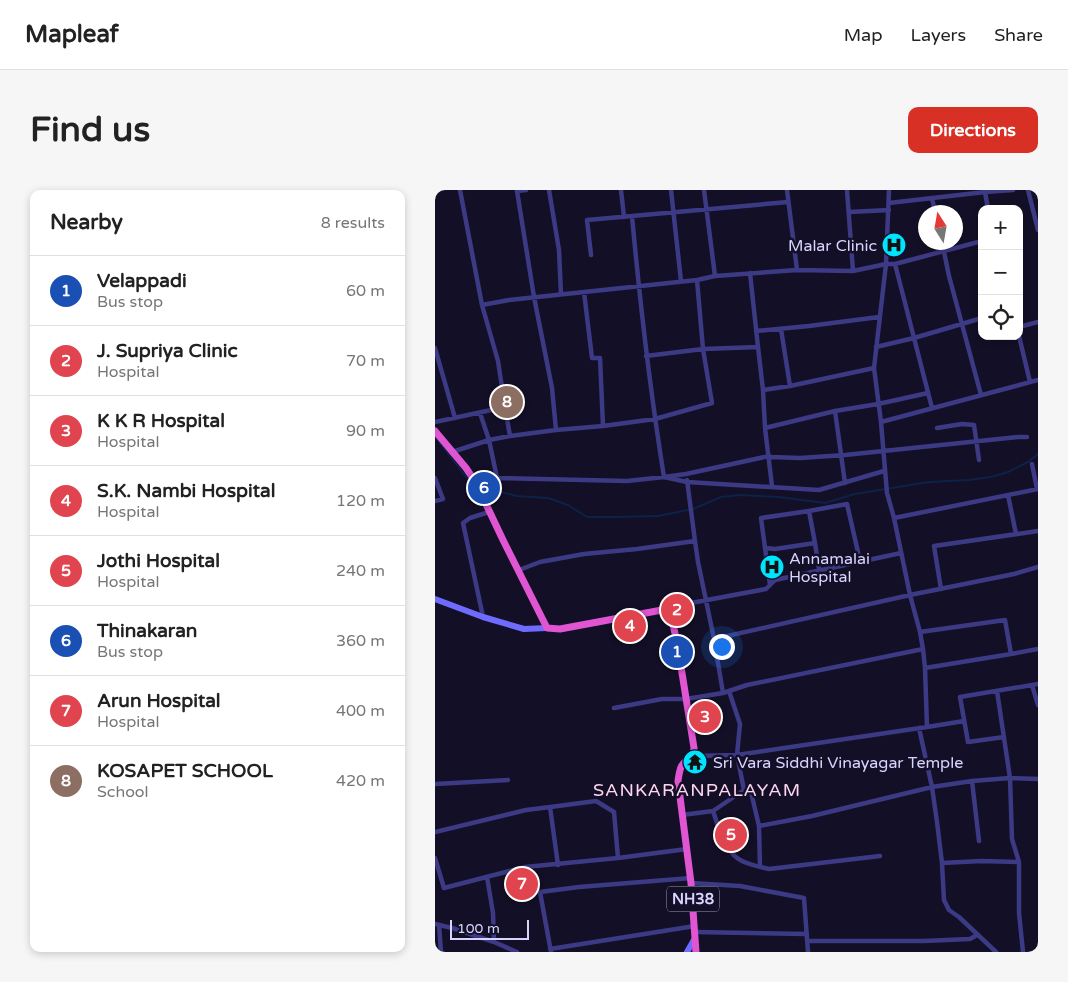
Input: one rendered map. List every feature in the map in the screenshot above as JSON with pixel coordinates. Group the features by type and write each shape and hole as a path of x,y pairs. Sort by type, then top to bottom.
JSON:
{"highway":[{"path":"435,431 476,483 547,628 560,629 669,610 676,638 694,748 693,756"},
{"name":"NH38","path":"693,756 685,760 680,766 678,781 691,881 696,952"}],"main road":[{"path":"435,599 483,617 524,629 547,628"},
{"path":"687,952 695,932"}],"street":[{"path":"460,190 482,305 498,361 510,436"},
{"path":"526,190 517,191 534,297 552,388 557,430"},
{"path":"549,190 559,250 561,294"},
{"path":"621,190 624,217"},
{"path":"671,190 681,281"},
{"path":"704,190 715,276"},
{"path":"787,190 797,270"},
{"path":"847,190 853,271"},
{"path":"889,190 886,264 874,368 887,493 923,649 927,726"},
{"path":"889,203 1013,190"},
{"path":"1028,190 1038,230"},
{"path":"985,192 987,205"},
{"path":"932,198 934,205"},
{"path":"591,255 587,220 788,202"},
{"path":"849,212 889,210"},
{"path":"632,216 646,356 664,476"},
{"path":"482,305 534,297 697,280 715,276 797,270 853,271 895,264 978,242"},
{"path":"944,251 981,395"},
{"path":"895,264 932,408"},
{"path":"750,273 772,486"},
{"path":"452,452 489,440 510,436 655,419 712,403 703,349 697,280"},
{"path":"584,292 592,358 600,358 603,426"},
{"path":"756,331 879,317"},
{"path":"876,346 913,338 978,319"},
{"path":"1023,326 1038,322"},
{"path":"781,329 790,386"},
{"path":"1020,340 1030,382"},
{"path":"646,356 703,349 758,347"},
{"path":"435,348 455,418"},
{"path":"763,390 874,368"},
{"path":"881,422 1038,380"},
{"path":"765,428 835,411 928,393"},
{"path":"435,422 505,407"},
{"path":"835,411 845,483"},
{"path":"480,413 489,440 497,478"},
{"path":"937,428 962,424 973,425 979,460"},
{"path":"476,483 497,478 627,481 686,474 769,456 800,458 841,455 1027,437"},
{"path":"894,518 1037,489 1032,464"},
{"path":"664,476 687,482 819,490 884,471"},
{"path":"686,474 698,562 723,693"},
{"path":"435,478 443,499 435,501"},
{"path":"1008,495 1016,534"},
{"path":"770,585 761,518 847,504 861,561"},
{"path":"809,511 819,570"},
{"path":"483,617 463,523 470,518 489,512"},
{"path":"941,588 933,546 1038,531"},
{"path":"519,570 540,562 584,554 695,541"},
{"path":"765,548 775,549 815,542"},
{"path":"669,610 675,606 766,589 775,580 901,553"},
{"path":"714,638 941,588 1014,574 1038,567"},
{"path":"920,632 1005,620 1011,654"},
{"path":"614,708 662,699 686,699 723,693 747,685 923,649"},
{"path":"925,668 1038,649"},
{"path":"1004,737 968,742 960,697 1035,685 1038,704"},
{"path":"729,691 740,724 737,755 744,790"},
{"path":"997,691 1010,778 1013,839 1019,862 1019,913 1023,952"},
{"path":"693,756 737,755 964,721"},
{"path":"919,728 932,787 942,863 944,900 949,910 996,952"},
{"path":"759,826 812,816 932,787 1010,778 1038,779"},
{"path":"435,784 507,780"},
{"path":"972,781 979,841"},
{"path":"682,817 713,811 744,790 749,790 759,826 760,867"},
{"path":"435,832 526,810 596,802 614,812 618,858"},
{"path":"550,807 558,864"},
{"path":"713,811 726,846 742,861 760,867 769,869 880,856"},
{"path":"435,858 444,888 525,867 618,858 687,848"},
{"path":"942,863 1019,862"},
{"path":"487,877 493,913 494,942"},
{"path":"807,934 695,932 551,951 540,892 579,887 691,881 740,886 804,898 807,934 807,952"},
{"path":"441,952 437,924 494,942 517,952"},
{"path":"807,941 924,941 969,939 977,935"}],"waterway":[{"path":"435,437 439,441"},
{"path":"440,443 472,485"},
{"path":"484,488 517,496 548,498 568,505 587,517 658,516 693,509 721,497 740,495 779,497 825,503 855,494 929,482 991,477 1008,472 1028,462 1038,454"}],"place":[{"name":"Malar Clinic","path":"894,245"},
{"name":"KOSAPET SCHOOL","path":"507,402"},
{"name":"Thinakaran","path":"484,488"},
{"name":"Annamalai Hospital","path":"772,567"},
{"name":"J. Supriya Clinic","path":"677,610"},
{"name":"S.K. Nambi Hospital","path":"630,626"},
{"name":"Velappadi","path":"677,652"},
{"name":"K K R Hospital","path":"705,717"},
{"name":"Sri Vara Siddhi Vinayagar Temple","path":"695,762"},
{"name":"Jothi Hospital","path":"731,835"},
{"name":"Arun Hospital","path":"522,884"}],"district":[{"name":"SANKARANPALAYAM","path":"697,790"}]}
